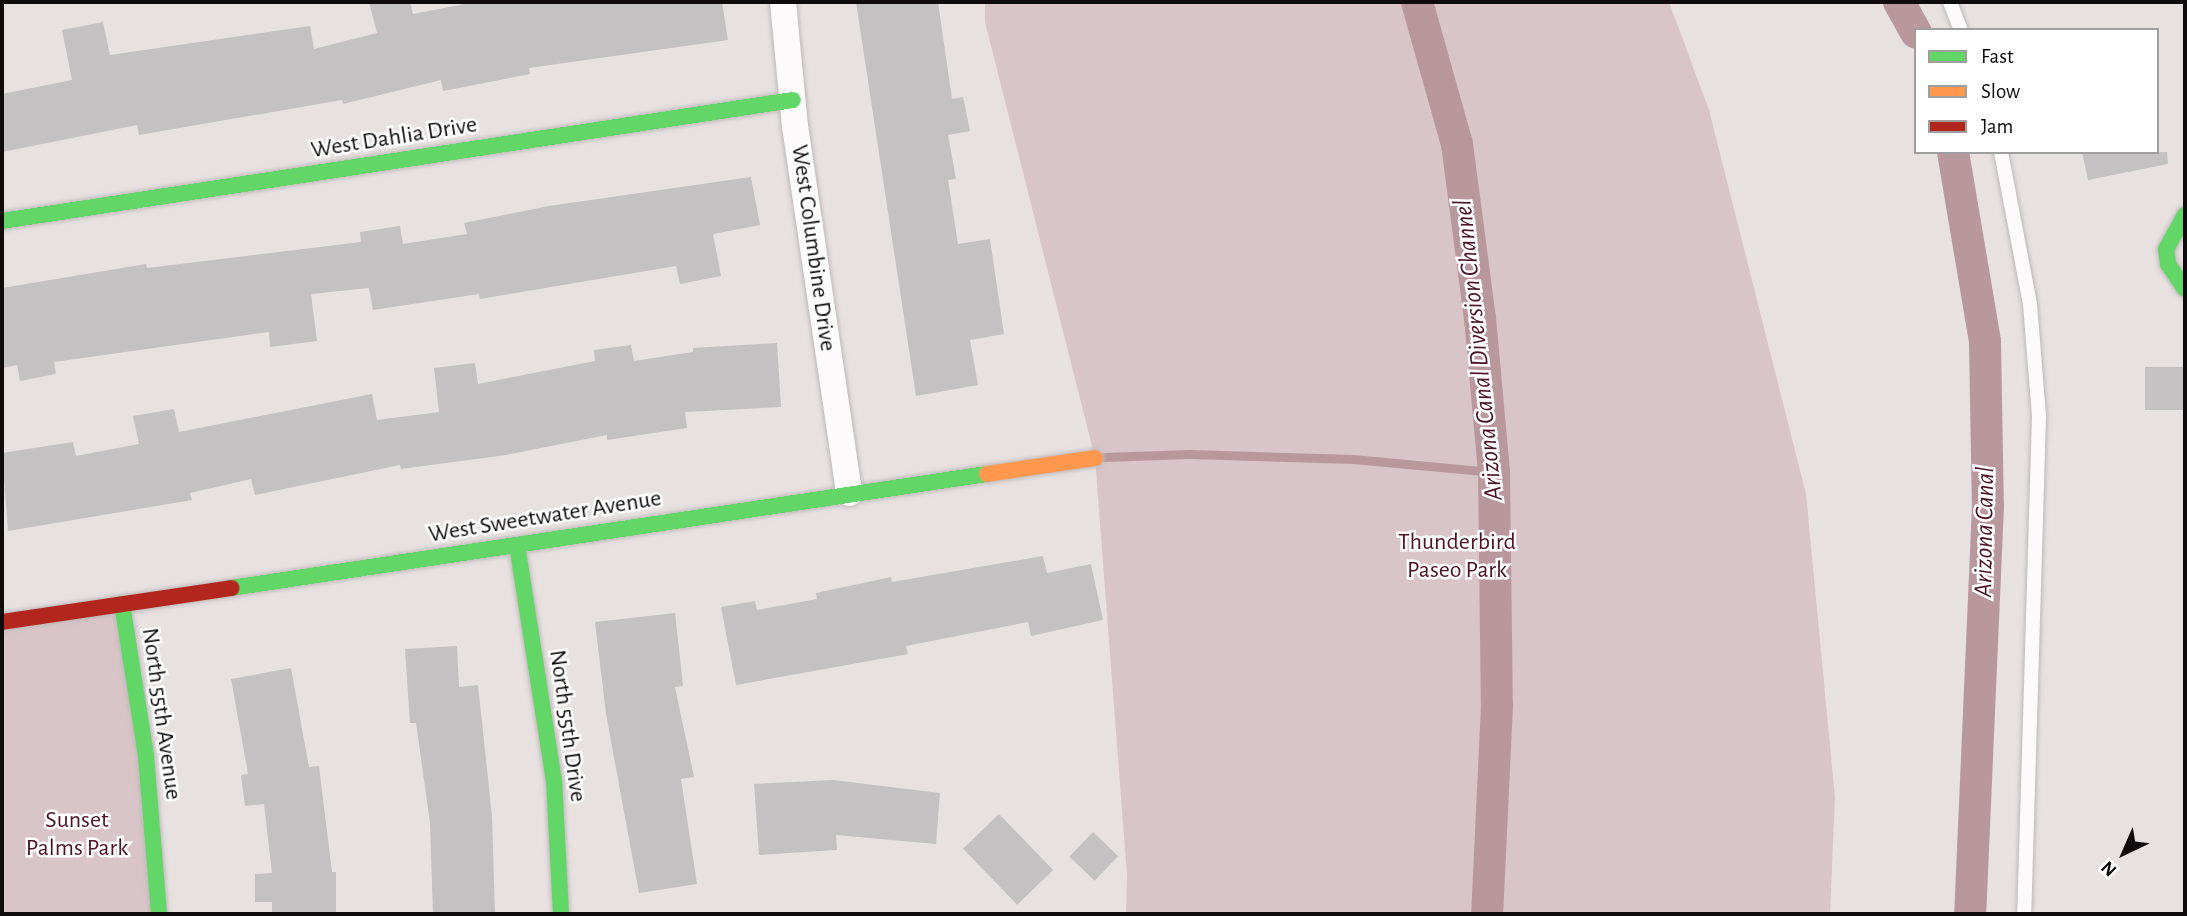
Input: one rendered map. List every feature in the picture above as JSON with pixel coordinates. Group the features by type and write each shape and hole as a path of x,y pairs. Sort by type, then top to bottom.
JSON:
{"street":[{"name":"West Columbine Drive","path":"783,2 793,100 849,493"},
{"name":"West Dahlia Drive","path":"2,221 793,100"},
{"path":"2185,215 2170,235 2166,249 2168,264 2185,289"},
{"name":"West Sweetwater Avenue","path":"2,622 1095,458"},
{"name":"North 55th Drive","path":"517,545 554,780 561,914"},
{"name":"North 55th Avenue","path":"122,604 146,756 159,914"}],"lane":[{"path":"1950,2 1960,28"},
{"path":"2001,154 2030,304 2039,416 2024,914"}],"green space":[{"name":"Thunderbird Paseo Park","path":"985,2 1669,2 1709,110 1806,494 1835,798 1830,914 1126,914 1127,876 1095,458 985,22"},
{"name":"Sunset Palms Park","path":"122,604 159,914 2,914 2,622"}],"building":[{"path":"369,2 410,2 413,14 475,2 722,2 728,40 529,68 530,74 443,91 441,80 343,104 342,100 139,135 137,125 2,152 2,94 72,80 62,30 103,22 110,55 310,26 314,49 377,33"},
{"path":"856,2 938,2 952,99 963,97 970,131 948,135 956,179 948,180 958,244 990,239 1004,334 970,340 978,385 916,396"},
{"path":"2167,152 2168,164 2088,180 2082,154"},
{"path":"751,177 760,225 713,234 721,276 680,284 676,266 480,299 479,294 373,310 369,288 311,294 317,341 270,347 269,332 54,362 56,374 20,381 17,365 2,368 2,288 146,264 147,268 361,242 360,232 400,226 403,244 467,234 464,223 549,206"},
{"path":"777,343 781,407 685,412 687,428 607,440 607,435 506,455 401,469 400,465 255,495 251,479 190,493 192,500 8,531 2,453 73,442 76,456 139,444 133,416 174,409 179,432 372,394 377,420 439,412 434,368 475,363 478,384 595,361 594,350 631,345 634,361 693,352 693,348"},
{"path":"2145,367 2185,367 2185,410 2145,410"},
{"path":"1043,556 1047,573 1091,564 1103,620 1031,636 1028,622 906,646 908,654 736,685 721,607 755,601 757,610 817,599 816,593 891,577 892,582"},
{"path":"675,613 683,686 675,687 694,777 681,779 697,884 639,893 606,714 595,622"},
{"path":"457,646 459,687 478,685 492,816 495,914 433,914 430,823 416,723 410,723 405,649"},
{"path":"291,668 309,767 319,766 332,872 336,872 336,914 272,914 272,902 255,902 255,874 272,873 264,804 245,806 241,775 248,774 231,679"},
{"path":"833,780 940,793 936,844 836,835 837,850 759,855 754,784"},
{"path":"999,814 1053,870 1017,905 963,849"},
{"path":"1093,832 1118,856 1095,881 1069,856"}],"waterway":[{"name":"Arizona Canal Diversion Channel","path":"1417,2 1457,144 1480,318 1494,472 1497,705 1487,914"},
{"name":"Arizona Canal","path":"1899,2 1914,29"},
{"name":"Arizona Canal","path":"1953,154 1985,342 1988,506 1970,914"},
{"path":"1104,457 1190,454 1353,459 1494,472"}],"traffic: fast":[{"path":"2,221 793,100"},
{"path":"2185,215 2166,249 2168,264 2185,289"},
{"path":"231,588 987,474"},
{"path":"517,545 554,780 561,914"},
{"path":"122,604 146,756 159,914"}],"traffic: slow":[{"path":"987,474 1095,458"}],"traffic: jam":[{"path":"2,622 231,588"}]}
